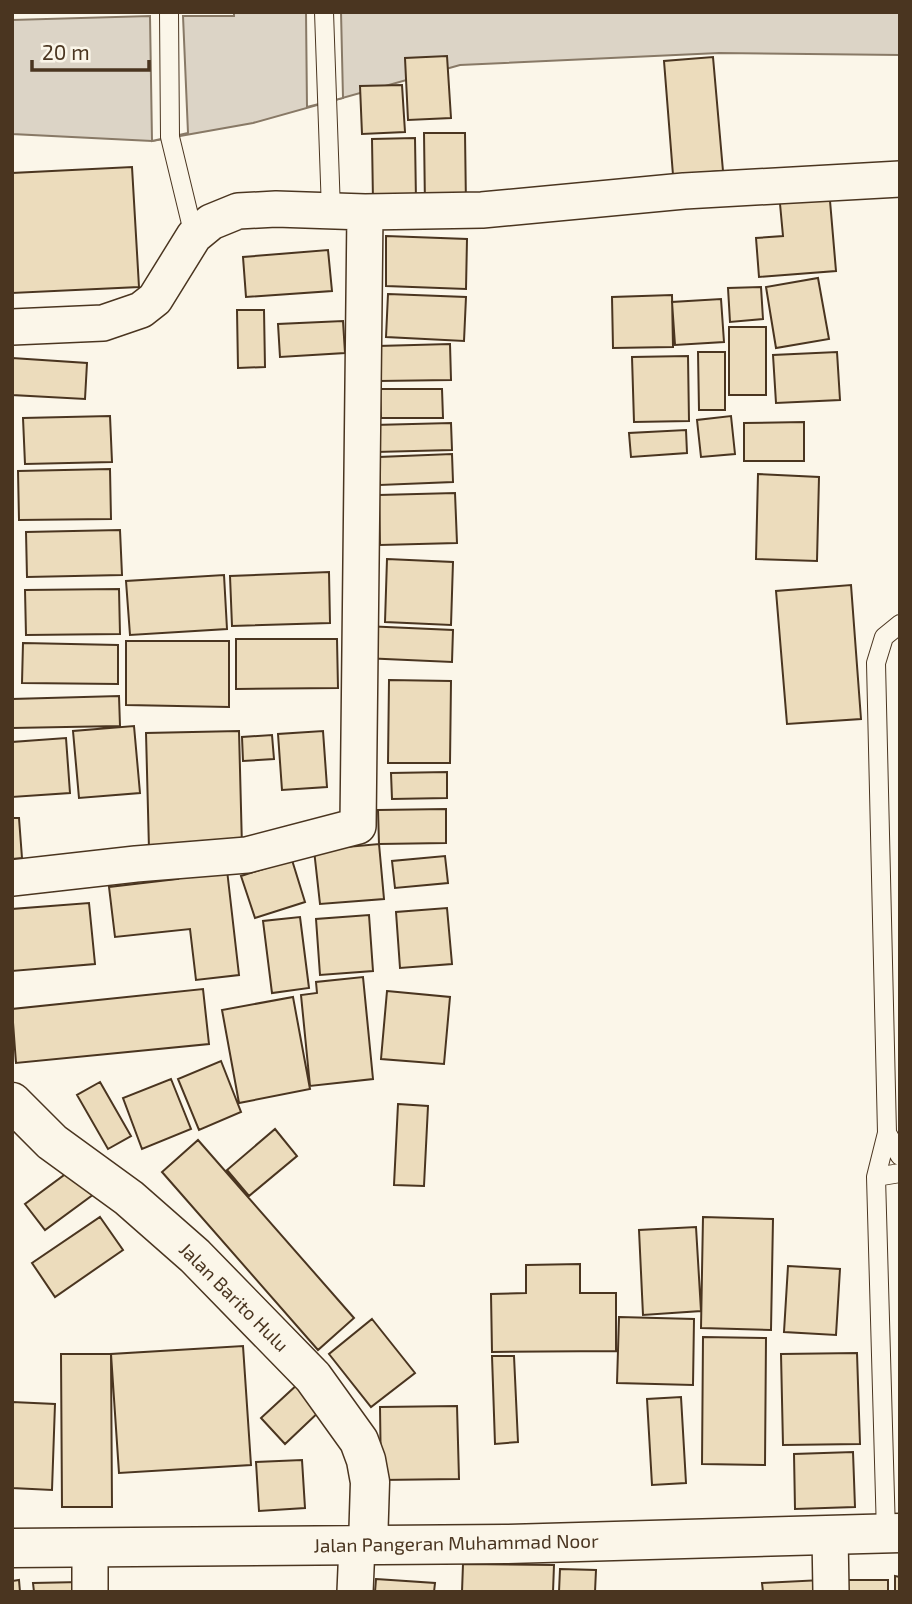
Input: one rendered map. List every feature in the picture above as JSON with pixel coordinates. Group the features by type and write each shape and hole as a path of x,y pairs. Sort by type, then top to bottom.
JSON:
{"main road":[{"name":"Jalan Barito Hulu","path":"12,1102 52,1142 129,1198 195,1256 313,1377 359,1441 366,1460 370,1482 363,1545"},
{"name":"Jalan Pangeran Muhammad Noor","path":"12,1548 363,1545 893,1533"}],"street":[{"path":"12,327 103,323 141,310 155,299 166,284 176,262 194,236 211,222 238,211 482,210 684,191 900,179"},
{"path":"12,878 247,855 358,826 365,212"},
{"path":"830,1535 831,1592"},
{"path":"355,1592 363,1545"},
{"path":"90,1548 90,1592"}],"lane":[{"path":"169,12 170,137 194,236"},
{"path":"324,12 331,211"},
{"path":"893,1533 876,1177 887,1133 876,663 884,637 900,624"},
{"path":"887,1133 900,1156"},
{"path":"876,1177 900,1173"}],"shaded area":[{"path":"12,12 900,12 900,55 719,53 460,65 253,123 152,141 12,134"}],"pier":[{"path":"12,12 234,12 234,16 183,16 188,133 152,141 150,16 12,20"},
{"path":"306,12 341,12 343,98 307,107"}],"building":[{"path":"447,56 451,118 408,120 405,58"},
{"path":"713,57 723,171 673,175 664,61"},
{"path":"402,85 405,132 362,134 360,86"},
{"path":"424,133 465,133 466,206 425,207"},
{"path":"415,138 416,201 373,202 372,139"},
{"path":"132,167 139,287 12,293 12,173"},
{"path":"829,189 836,271 759,277 756,238 783,236 779,193"},
{"path":"386,236 467,239 466,289 386,286"},
{"path":"328,250 332,291 246,297 243,257"},
{"path":"818,278 829,339 776,348 766,287"},
{"path":"761,287 763,319 730,322 728,288"},
{"path":"388,294 466,297 464,341 386,337"},
{"path":"672,295 673,347 613,348 612,297"},
{"path":"721,299 724,342 675,345 672,302"},
{"path":"237,310 264,310 265,367 238,368"},
{"path":"343,321 345,353 280,357 278,324"},
{"path":"729,327 766,327 766,395 729,395"},
{"path":"450,344 451,380 379,381 378,346"},
{"path":"698,352 725,352 725,410 699,410"},
{"path":"837,352 840,400 776,403 773,355"},
{"path":"688,356 689,421 634,422 632,357"},
{"path":"12,358 87,363 85,399 12,395"},
{"path":"380,389 442,389 443,418 381,418"},
{"path":"110,416 112,462 25,464 23,418"},
{"path":"731,416 735,454 701,457 697,420"},
{"path":"804,422 804,461 744,461 744,423"},
{"path":"451,423 452,450 376,452 374,425"},
{"path":"686,430 687,453 631,457 629,433"},
{"path":"452,454 453,482 380,485 379,457"},
{"path":"110,469 111,519 19,520 18,471"},
{"path":"758,474 819,477 817,561 756,559"},
{"path":"455,493 457,543 380,545 379,495"},
{"path":"120,530 122,575 27,577 26,532"},
{"path":"387,559 453,562 451,625 385,622"},
{"path":"329,572 330,623 232,626 230,576"},
{"path":"224,575 227,629 130,635 126,581"},
{"path":"851,585 861,719 787,724 776,591"},
{"path":"119,589 120,634 26,635 25,590"},
{"path":"364,626 453,630 452,662 363,658"},
{"path":"236,639 337,639 338,688 236,689"},
{"path":"126,641 229,641 229,707 126,705"},
{"path":"23,643 118,645 118,684 22,683"},
{"path":"389,680 451,681 450,763 388,763"},
{"path":"119,696 120,726 12,728 12,699"},
{"path":"134,726 140,793 79,798 73,731"},
{"path":"239,731 242,847 149,849 146,733"},
{"path":"323,731 327,787 282,790 278,734"},
{"path":"272,735 274,759 243,761 242,737"},
{"path":"66,738 70,793 12,797 12,742"},
{"path":"447,772 447,798 392,799 391,773"},
{"path":"446,809 446,843 379,844 378,810"},
{"path":"12,818 19,818 22,858 12,859"},
{"path":"379,844 384,899 320,904 314,850"},
{"path":"445,856 448,883 395,888 392,861"},
{"path":"292,860 305,902 255,918 241,876"},
{"path":"227,870 239,975 196,980 190,929 115,937 109,887"},
{"path":"89,903 95,964 12,971 12,909"},
{"path":"447,908 452,964 400,968 396,912"},
{"path":"369,915 373,971 320,975 316,919"},
{"path":"300,917 309,988 272,993 263,921"},
{"path":"363,977 373,1079 310,1086 301,995 317,993 316,982"},
{"path":"203,989 209,1044 16,1063 12,1009"},
{"path":"387,991 450,997 444,1064 381,1059"},
{"path":"293,997 310,1089 239,1103 222,1010"},
{"path":"221,1061 241,1112 199,1130 178,1079"},
{"path":"171,1079 191,1129 142,1149 123,1098"},
{"path":"100,1082 131,1136 108,1149 77,1095"},
{"path":"398,1104 428,1106 424,1186 394,1185"},
{"path":"275,1129 297,1156 249,1196 227,1170"},
{"path":"198,1140 354,1318 318,1350 162,1172"},
{"path":"75,1167 94,1194 45,1230 25,1204"},
{"path":"100,1217 123,1250 55,1297 32,1263"},
{"path":"703,1217 773,1219 771,1330 701,1328"},
{"path":"696,1227 701,1311 643,1315 639,1230"},
{"path":"580,1264 580,1293 616,1293 616,1351 492,1352 491,1294 526,1293 526,1265"},
{"path":"788,1266 840,1269 836,1335 784,1332"},
{"path":"619,1317 694,1319 693,1385 617,1383"},
{"path":"372,1319 415,1373 371,1407 329,1354"},
{"path":"703,1337 766,1338 765,1465 702,1464"},
{"path":"243,1346 251,1465 119,1473 111,1354"},
{"path":"857,1353 860,1444 783,1445 781,1354"},
{"path":"61,1354 111,1354 112,1507 62,1507"},
{"path":"492,1356 514,1356 518,1442 495,1444"},
{"path":"299,1383 323,1408 285,1444 261,1418"},
{"path":"681,1397 686,1483 652,1485 647,1399"},
{"path":"12,1402 55,1404 52,1490 12,1488"},
{"path":"457,1406 459,1479 381,1480 380,1407"},
{"path":"853,1452 855,1507 795,1509 794,1454"},
{"path":"302,1460 305,1508 259,1511 256,1462"},
{"path":"463,1564 554,1565 553,1592 462,1592"},
{"path":"560,1569 596,1570 595,1592 559,1592"},
{"path":"895,1576 900,1577 900,1592 895,1592"},
{"path":"376,1579 435,1583 434,1592 375,1592"},
{"path":"19,1580 20,1592 12,1592 12,1581"},
{"path":"822,1580 823,1592 763,1592 762,1583"},
{"path":"845,1580 888,1580 888,1592 845,1592"},
{"path":"80,1582 80,1592 34,1592 33,1583"}]}
